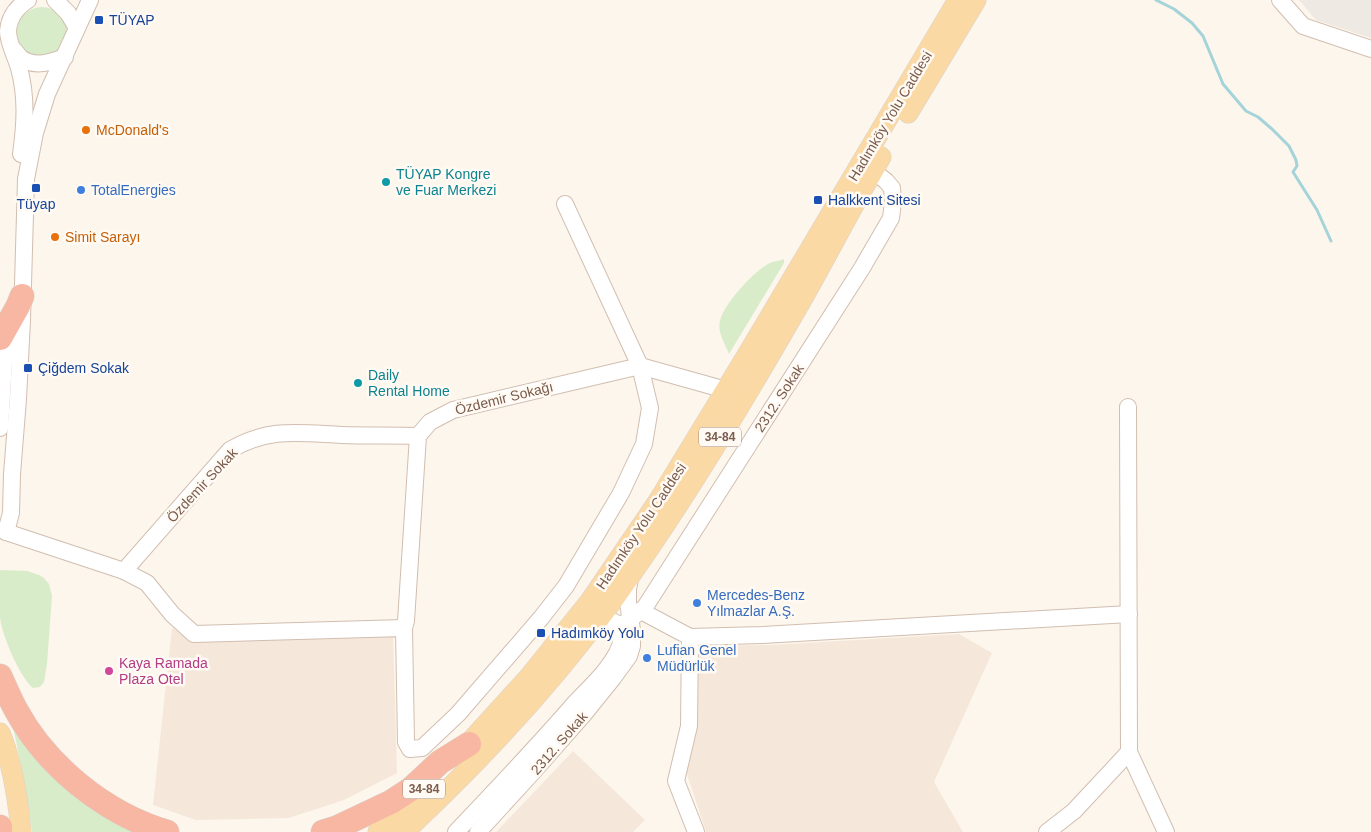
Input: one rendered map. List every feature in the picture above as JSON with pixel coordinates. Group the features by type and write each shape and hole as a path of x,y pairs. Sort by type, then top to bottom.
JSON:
{"highway":[{"path":"5,329 22,296"},
{"path":"0,676 17,712 37,741 60,768 94,796 121,814 146,826 167,832"},
{"path":"322,832 344,825 391,802 411,789 440,762 469,744"},
{"path":"0,827 0,832"}],"main road":[{"name":"Hadımköy Yolu Caddesi","path":"378,832 469,744 529,677 591,600 659,500 958,0"},
{"name":"Hadımköy Yolu Caddesi","path":"404,832 484,754 539,692 580,643 631,574 718,441 803,296 873,171 976,0"},
{"path":"0,733 12,770 21,832"}],"street":[{"path":"28,0 18,7 11,18 8,30 9,41 13,48 22,59 32,63 51,63 64,57"},
{"path":"55,0 68,12 77,28"},
{"path":"0,428 5,329 26,179 35,133 47,94 90,0"},
{"path":"1280,0 1303,26 1371,49"},
{"path":"13,48 20,70 25,107 19,229 22,296 11,513 3,528 124,570 147,583 172,614 194,634 404,628"},
{"name":"2312. Sokak","path":"456,832 541,743 616,655 621,644 622,632 630,619 645,607 816,341 891,218 892,188 873,171"},
{"path":"418,436 404,628 405,724 406,742 410,749 422,748 458,714 541,618 571,578 621,493 644,444 650,408 640,366 565,204"},
{"name":"Özdemir Sokağı","path":"418,436 430,422 453,410 640,366 726,390"},
{"path":"2,389 7,394 18,399"},
{"path":"1128,407 1129,752 1166,832"},
{"name":"Özdemir Sokak","path":"124,570 230,450 245,441 276,433 300,432 343,435 418,436"},
{"name":"2312. Sokak","path":"478,832 584,714 629,656 632,646 628,602 631,574"},
{"path":"580,643 602,625 610,621 630,619 690,637 762,635 1129,614"},
{"path":"690,637 689,726 676,782 696,832"},
{"path":"1047,832 1074,811 1129,752"}],"shaded area":[{"path":"1299,0 1371,0 1371,38 1316,20"},
{"path":"172,628 193,637 393,633 397,773 344,800 289,818 196,820 153,805"},
{"path":"959,634 992,653 934,782 963,832 706,832 686,771 695,722 699,646 771,645"},
{"path":"573,751 645,820 633,832 496,832"}],"green space":[{"path":"42,7 60,14 67,32 60,50 42,57 24,50 17,32 24,14"},
{"path":"784,259 784,263 729,354 719,325 722,314 733,297 756,273 770,263"},
{"path":"0,570 27,571 39,575 49,584 52,596 47,664 44,682 40,687 33,688 28,683 12,656 4,635 0,618"},
{"path":"10,714 141,832 32,832 28,802"}],"waterway":[{"path":"1156,0 1174,9 1192,23 1203,36 1223,84 1246,111 1258,117 1289,146 1297,166 1293,172 1317,210 1331,241"}],"place":[{"name":"TÜYAP","path":"99,20"},
{"name":"McDonald's","path":"86,130"},
{"name":"TÜYAP Kongre ve Fuar Merkezi","path":"386,182"},
{"name":"Tüyap","path":"36,188"},
{"name":"TotalEnergies","path":"81,190"},
{"name":"Halkkent Sitesi","path":"818,200"},
{"name":"Simit Sarayı","path":"55,237"},
{"name":"Çiğdem Sokak","path":"28,368"},
{"name":"Daily Rental Home","path":"358,383"},
{"name":"Mercedes-Benz Yılmazlar A.Ş.","path":"697,603"},
{"name":"Hadımköy Yolu","path":"541,633"},
{"name":"Lufian Genel Müdürlük","path":"647,658"},
{"name":"Kaya Ramada Plaza Otel","path":"109,671"}]}
